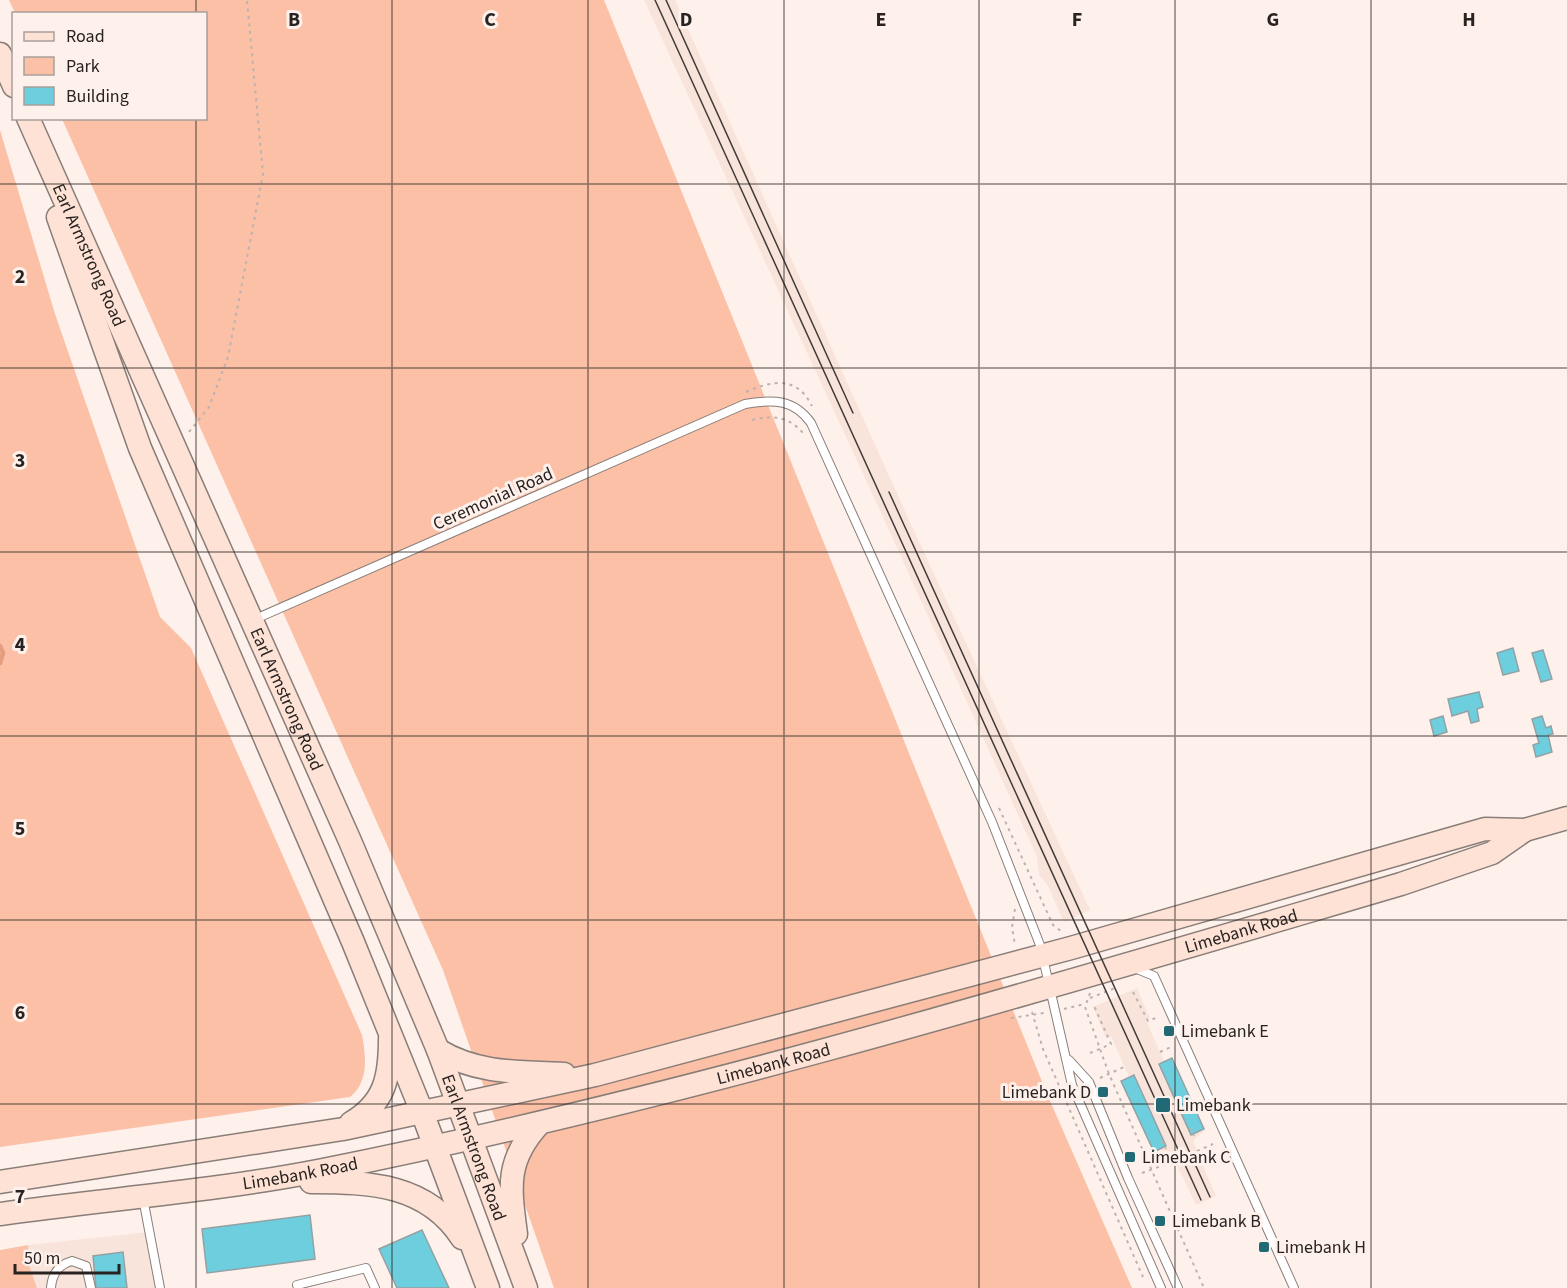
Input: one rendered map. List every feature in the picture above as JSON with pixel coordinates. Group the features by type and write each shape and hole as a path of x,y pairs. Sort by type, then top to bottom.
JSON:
{"main road":[{"path":"0,54 12,81"},
{"name":"Earl Armstrong Road","path":"27,120 333,801 438,1050 523,1279"},
{"name":"Earl Armstrong Road","path":"27,120 132,427 390,1032 485,1279"},
{"name":"Limebank Road","path":"0,1182 343,1129 595,1075 1043,955 1485,829 1525,830 1567,818"},
{"name":"Limebank Road","path":"0,1214 246,1183 539,1124 799,1058 1412,880 1492,853 1525,830"},
{"path":"343,1129 366,1115 382,1094 389,1064 390,1032"},
{"path":"438,1050 465,1064 482,1068 595,1075"},
{"path":"523,1279 512,1205 512,1171 518,1151 539,1124"},
{"path":"246,1183 338,1182 410,1193 438,1208 451,1221 485,1279"}],"lane":[{"name":"Ceremonial Road","path":"252,621 745,404 765,400 787,402 804,413 812,423 992,822 1043,955 1069,1060 1072,1085 1161,1288"},
{"path":"1113,967 1136,968 1154,976 1294,1288"},
{"path":"1069,1060 1089,1082 1128,1179 1178,1288"},
{"path":"143,1195 160,1288"},
{"path":"51,1288 52,1278 58,1268 72,1261 86,1266 92,1288"},
{"path":"297,1285 366,1268 375,1288"}],"path":[{"path":"172,444 195,427 209,407 228,357 263,174 247,0"},
{"path":"752,420 769,416 778,418 796,425 803,433"},
{"path":"1014,902 1012,927 1017,952"},
{"path":"1133,992 1148,1021 1158,1017"},
{"path":"1090,993 1085,1004 1108,1074 1204,1288"},
{"path":"1079,1005 1085,1004"},
{"path":"1090,1053 1111,1044 1095,1008 1097,1007"},
{"path":"1035,1021 1058,1085 1143,1277"},
{"path":"1160,1052 1171,1047"},
{"path":"1100,1078 1124,1067"},
{"path":"1191,1128 1194,1136"},
{"path":"1162,1141 1166,1149"},
{"path":"1197,1151 1213,1144"},
{"path":"1142,1173 1175,1161"}],"shaded area":[{"path":"644,0 675,0 909,520 1090,910 1064,922 1047,884 1039,875 1037,857"},
{"path":"1137,988 1150,1018 1146,1020 1164,1061 1172,1058 1205,1130 1193,1141 1216,1196 1196,1205 1170,1151 1164,1154 1161,1149 1154,1152 1121,1081 1129,1077 1111,1036 1106,1038 1093,1007"},
{"path":"148,1232 160,1288 37,1288 30,1268 28,1245"}],"green space":[{"path":"9,0 604,0 1047,1094 1132,1288 554,1288 443,970 62,120 207,120 207,12 15,12"},
{"path":"0,130 55,314 160,617 191,648 362,1035 365,1068 360,1084 350,1097 0,1147"},
{"path":"28,1245 30,1268 37,1288 0,1288 0,1250"}],"building":[{"path":"1513,648 1519,671 1503,675 1497,653"},
{"path":"1543,650 1552,679 1541,682 1532,653"},
{"path":"1479,692 1483,707 1477,709 1479,721 1471,723 1468,711 1452,716 1448,699"},
{"path":"1443,716 1447,732 1434,736 1430,720"},
{"path":"1542,716 1546,728 1551,726 1553,734 1548,735 1552,752 1536,757 1533,745 1539,743 1532,719"},
{"path":"1172,1058 1204,1129 1191,1135 1159,1064"},
{"path":"1134,1075 1166,1146 1154,1152 1121,1081"},
{"path":"310,1215 315,1259 207,1273 202,1229"},
{"path":"422,1230 449,1288 397,1288 379,1249"},
{"path":"123,1252 127,1288 96,1288 93,1256"}],"waterway":[{"path":"0,646 3,653 0,663"}],"tram line":[{"path":"655,0 1201,1200"},
{"path":"666,0 853,413"},
{"path":"889,492 1210,1197"}],"place":[{"name":"Limebank E","path":"1169,1031"},
{"name":"Limebank D","path":"1103,1092"},
{"name":"Limebank","path":"1163,1105"},
{"name":"Limebank C","path":"1130,1157"},
{"name":"Limebank B","path":"1160,1221"},
{"name":"Limebank H","path":"1264,1247"}]}
